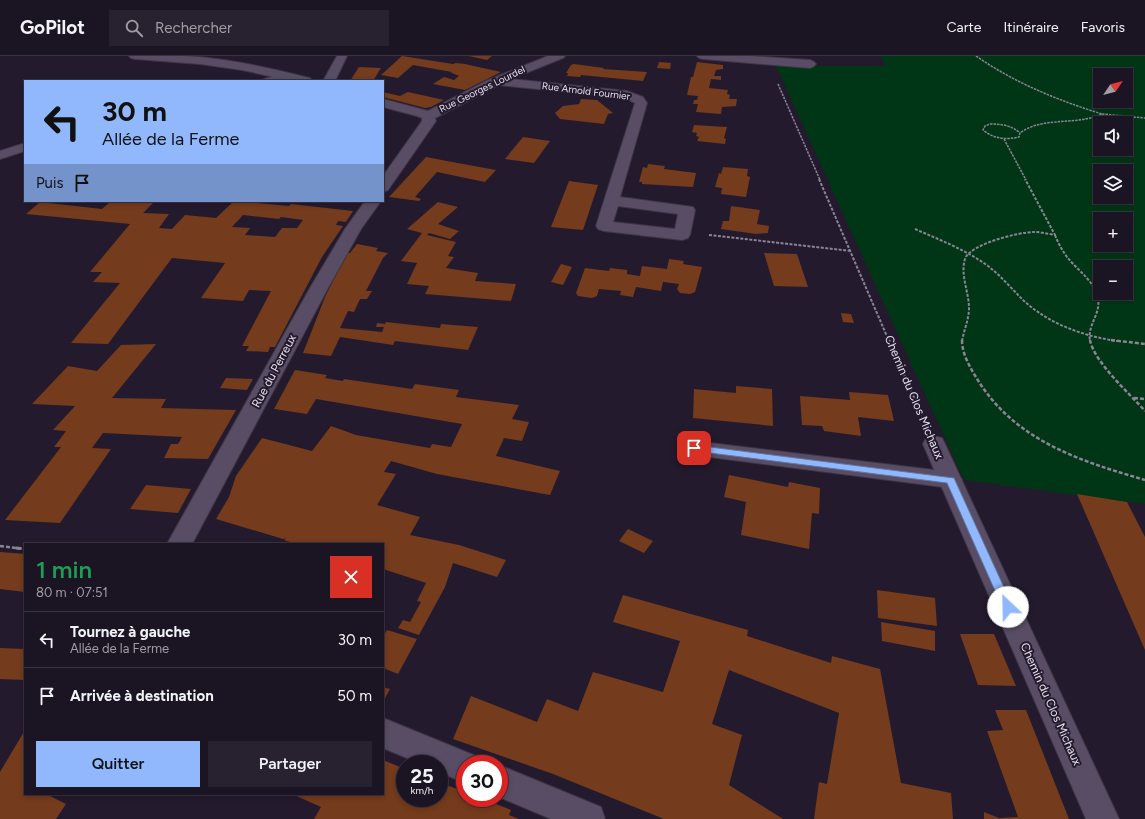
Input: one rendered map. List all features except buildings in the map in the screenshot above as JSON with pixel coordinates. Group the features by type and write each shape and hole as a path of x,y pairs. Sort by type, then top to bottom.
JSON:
{"street":[{"path":"135,56 225,63 302,80"},
{"name":"Rue Georges Lourdel","path":"428,116 533,64 559,56"},
{"path":"703,56 810,64"},
{"name":"Rue Arnold Fournier","path":"498,81 627,95 639,100 641,103 604,226 682,235 683,232"},
{"path":"384,103 422,113 428,116 429,121 384,186"},
{"path":"612,201 687,210 683,232"},
{"name":"Rue du Perreux","path":"180,543 319,288 353,229 372,202"},
{"name":"Chemin du Clos Michaux","path":"934,444 1103,819"},
{"path":"384,733 456,763"},
{"path":"508,785 590,819"}],"lane":[{"path":"330,80 342,56"},
{"path":"272,80 287,76"},
{"path":"0,155 24,147"},
{"path":"694,448 951,480"}],"path":[{"path":"976,56 1008,76 1045,94 1072,104 1102,114 1145,118"},
{"name":"Chemin du Clos Michaux","path":"768,61 934,444"},
{"path":"1020,133 1016,129 1008,126 994,124 985,126 983,130 987,134 1004,139 1013,139 1019,137 1020,133 1024,129 1034,126 1088,119 1102,114"},
{"path":"1004,139 1066,256 1097,292 1099,309 1089,336 1094,351 1114,377 1145,411"},
{"path":"915,229 967,254 989,267 1028,304 1050,320 1078,333 1089,336 1115,341 1145,344"},
{"path":"683,232 851,251"},
{"path":"1055,235 1033,232 1009,237 977,248 967,254 962,263 970,308 962,343 979,385 1003,413 1034,437 1082,460 1145,480"},
{"path":"1134,398 1145,399"},
{"path":"0,546 24,549"}],"green space":[{"path":"880,56 1145,56 1145,504 964,480 776,66 885,66"}],"route":[{"path":"694,448 951,480 1008,607"}]}
